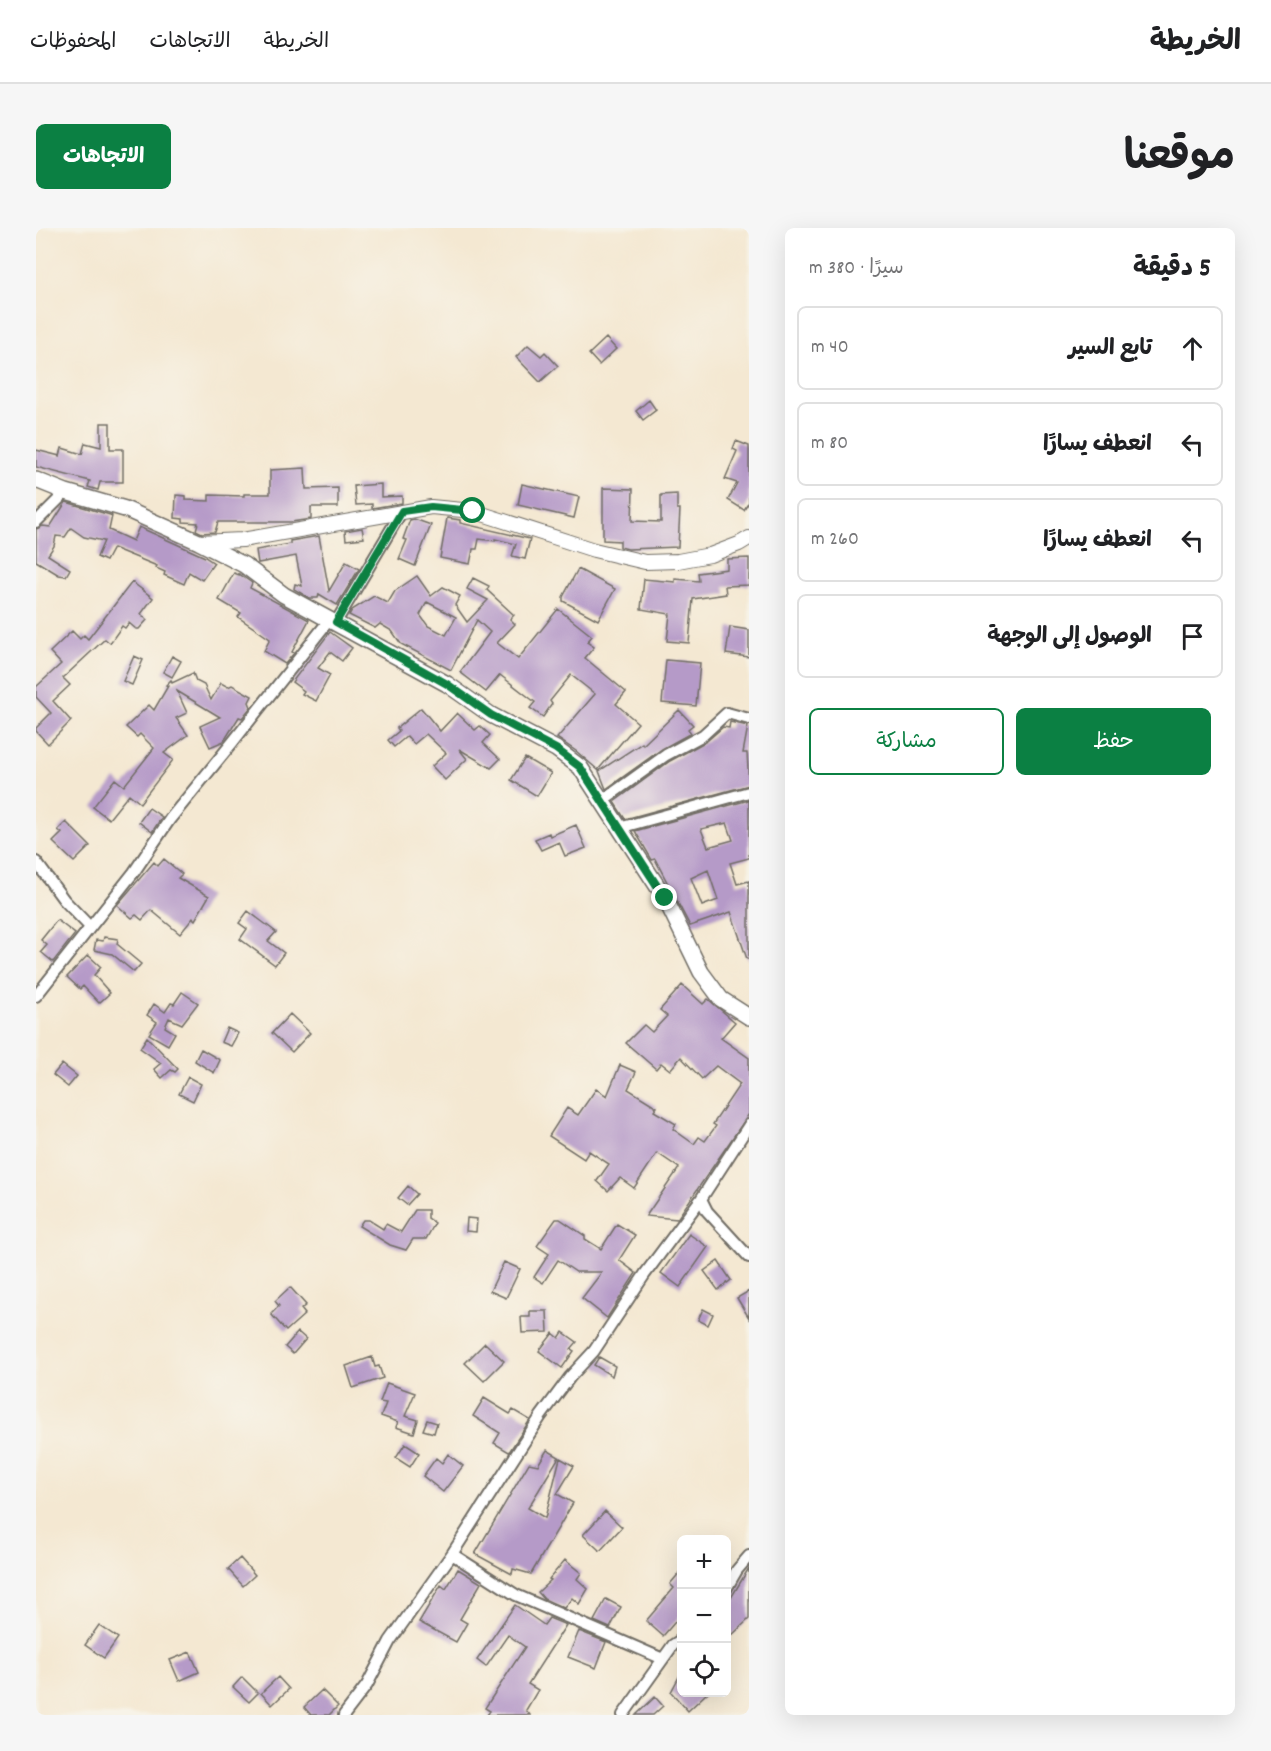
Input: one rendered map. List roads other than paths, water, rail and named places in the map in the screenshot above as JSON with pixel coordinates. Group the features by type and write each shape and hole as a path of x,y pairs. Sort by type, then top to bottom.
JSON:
{"main road":[{"path":"36,480 66,492 125,509 244,565 284,595 447,684 491,715 556,749 580,767 665,898 701,972 721,999 749,1017"}],"street":[{"path":"36,522 66,492"},
{"path":"199,542 242,540 431,507 473,511 594,550 645,562 678,561 710,555 739,544 749,537"},
{"path":"36,996 134,872 170,819 333,620 402,511"},
{"path":"602,801 666,755 703,735 727,712 749,719"},
{"path":"619,828 749,792"},
{"path":"36,862 64,900 90,927"},
{"path":"344,1715 367,1685 390,1641 452,1554 541,1416 570,1377 594,1351 645,1274 701,1199 749,1125"},
{"path":"701,1199 708,1211 749,1257"},
{"path":"452,1554 516,1595 663,1659"},
{"path":"731,1580 749,1556"},
{"path":"622,1715 677,1642"}]}
